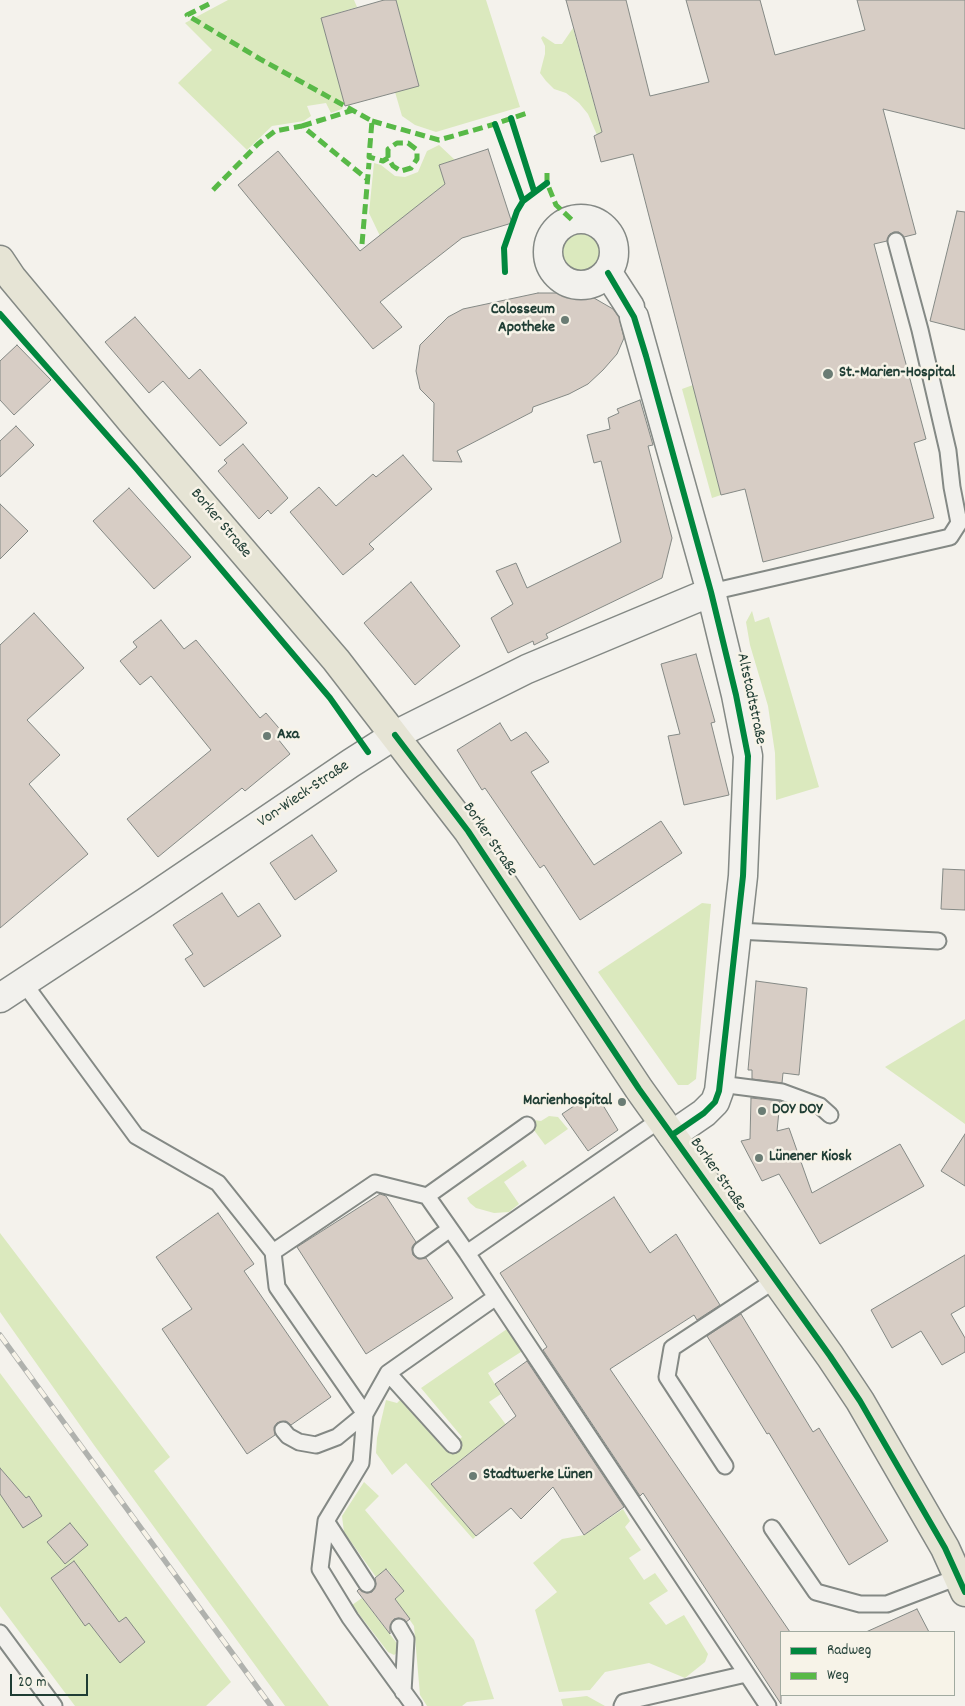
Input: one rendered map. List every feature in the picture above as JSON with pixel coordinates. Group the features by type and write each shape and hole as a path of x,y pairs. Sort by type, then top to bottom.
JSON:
{"main road":[{"name":"Borker Straße","path":"0,260 18,285 133,423 336,660 468,830 571,988 666,1127 860,1402 945,1548 962,1584"}],"street":[{"name":"Altstadtstraße","path":"608,273 632,312 646,356 711,592 736,694 748,756 743,867 720,1084 715,1102 704,1113 666,1127"},
{"name":"Von-Wieck-Straße","path":"0,998 146,902 351,762 395,735 527,669 711,592"}],"lane":[{"path":"711,592 950,537 958,523 958,484 948,451 920,330 896,241"},
{"path":"736,931 938,941"},
{"path":"23,982 136,1136 218,1183 273,1252 277,1287 365,1414 361,1463 326,1521 320,1569 350,1618 414,1706"},
{"path":"720,1084 782,1092 820,1106 830,1115"},
{"path":"428,1196 527,1125"},
{"path":"467,1253 666,1127"},
{"path":"273,1252 375,1183 428,1196 768,1706"},
{"path":"421,1250 450,1229"},
{"path":"725,1466 667,1377 672,1348 775,1280"},
{"path":"283,1430 288,1436 299,1442 316,1445 337,1437 365,1414 388,1373 496,1298"},
{"path":"388,1373 453,1445"},
{"path":"326,1521 367,1584"},
{"path":"772,1528 816,1592 860,1604 887,1604 962,1584"},
{"path":"399,1627 406,1639 403,1692"},
{"path":"0,1633 54,1706"},
{"path":"622,1706 624,1702 746,1674"}],"green space":[{"path":"228,0 354,0 357,7 321,18 344,102 342,109 331,113 326,103 307,106 311,116 304,121 272,126 247,150 178,83 212,50 185,23"},
{"path":"396,0 486,0 520,107 436,132 415,125 402,116 395,92 419,85"},
{"path":"573,28 602,133 597,135 588,114 579,103 566,93 554,89 540,73 545,54 545,46 541,38 543,36 555,44 562,44"},
{"path":"439,145 455,160 439,165 445,184 380,236 369,213 374,163 381,165 395,176 405,177 418,172 427,151"},
{"path":"583,231 591,234 597,240 600,252 597,264 591,270 575,273 567,270 561,264 558,248 561,240 567,234"},
{"path":"693,385 721,495 712,498 682,389"},
{"path":"752,611 755,622 769,617 819,787 776,800 775,753 768,706 750,645 746,622"},
{"path":"702,903 711,904 696,1079 688,1085 678,1085 598,972"},
{"path":"965,1019 965,1124 885,1067"},
{"path":"549,1116 558,1117 568,1129 545,1145 528,1122 534,1120 541,1121"},
{"path":"523,1160 527,1166 504,1182 519,1204 509,1212 494,1213 476,1208 470,1203 467,1198"},
{"path":"0,1233 170,1457 154,1471 329,1706 285,1706 94,1445 0,1312"},
{"path":"507,1329 524,1350 488,1373 501,1394 489,1402 531,1458 519,1468 492,1435 431,1483 476,1536 473,1539 406,1463 392,1475 376,1453 377,1438 386,1400 397,1403 400,1400 446,1451 462,1437 421,1388"},
{"path":"0,1373 231,1682 206,1706 75,1706 0,1606"},
{"path":"364,1482 379,1496 365,1510 474,1640 494,1699 467,1702 462,1706 427,1706 420,1695 414,1626 395,1599 404,1591 387,1569 376,1577 344,1532 342,1516"},
{"path":"623,1509 630,1521 625,1527 641,1550 629,1558 644,1580 655,1573 668,1591 649,1603 666,1625 684,1615 708,1654 705,1662 685,1678 649,1663 605,1672 590,1690 559,1692 535,1610 557,1592 533,1563 562,1539 584,1535"},
{"path":"362,1598 399,1646 399,1651 394,1655 388,1652 352,1605"},
{"path":"587,1696 605,1706 563,1706 561,1699"}],"building":[{"path":"384,0 396,0 419,86 345,106 321,18"},
{"name":"St.-Marien-Hospital","path":"566,0 626,0 650,96 709,82 686,0 760,0 775,55 865,30 857,0 965,0 965,129 883,109 916,234 904,237 899,232 894,232 889,235 887,241 874,244 926,439 914,443 934,518 763,562 745,489 721,495 633,154 601,162 594,136 602,132"},
{"path":"488,149 512,223 462,238 380,302 402,327 373,349 238,185 278,151 360,251 445,184 439,165"},
{"path":"957,211 965,212 965,330 930,321"},
{"path":"538,293 567,293 594,298 613,309 619,317 624,338 617,354 588,384 569,394 533,407 532,412 457,451 462,462 433,461 434,403 420,389 416,371 420,345 448,317 463,309"},
{"path":"135,317 189,379 200,369 247,423 220,446 163,381 149,393 105,342"},
{"path":"17,345 51,380 14,415 0,400 0,361"},
{"path":"640,400 653,445 648,446 672,538 662,578 546,634 548,638 534,645 533,641 508,653 491,618 513,604 496,571 516,563 527,588 621,542 601,461 594,463 587,435 610,429 608,418 619,413 617,409"},
{"path":"16,426 34,445 0,477 0,441"},
{"path":"243,444 288,498 271,514 268,510 259,519 218,471 227,463 224,460"},
{"path":"403,455 432,489 369,544 374,549 343,575 290,512 319,487 336,506 373,474 376,477"},
{"path":"129,488 191,557 154,589 93,521"},
{"path":"0,504 28,531 0,559"},
{"path":"411,582 460,646 415,685 364,623"},
{"path":"34,613 84,668 27,720 60,755 29,784 88,854 0,928 0,645"},
{"path":"161,620 184,649 196,640 260,718 266,713 284,734 278,739 290,754 245,791 242,788 158,857 127,819 211,750 151,676 140,685 120,661 137,647 133,642"},
{"path":"696,654 715,722 711,723 729,795 684,805 668,736 680,734 661,664"},
{"path":"500,723 511,741 526,732 549,762 531,772 594,865 661,821 682,853 580,920 544,865 540,868 485,788 482,790 457,750"},
{"path":"312,835 337,871 295,900 270,863"},
{"path":"943,869 965,870 965,910 941,909"},
{"path":"222,893 238,917 259,903 281,936 204,987 185,959 193,954 173,925"},
{"path":"756,981 807,988 799,1075 783,1073 782,1083 752,1079 752,1070 748,1070"},
{"path":"595,1092 618,1130 588,1151 562,1114"},
{"path":"751,1098 780,1101 777,1131 789,1128 812,1193 900,1144 924,1186 820,1244 779,1174 762,1181 741,1141 750,1139"},
{"path":"965,1134 965,1186 941,1171"},
{"path":"380,1194 386,1196 416,1242 412,1247 413,1255 418,1259 426,1258 453,1298 366,1354 297,1247"},
{"path":"614,1197 650,1253 676,1234 720,1305 697,1320 694,1315 610,1369 789,1631 780,1631 781,1704 643,1493 640,1496 543,1350 547,1347 500,1273"},
{"path":"218,1213 254,1264 244,1271 331,1397 291,1425 286,1421 277,1423 274,1427 275,1435 247,1454 162,1329 192,1309 156,1257"},
{"path":"965,1255 965,1306 951,1314 965,1338 965,1352 942,1365 921,1331 892,1348 871,1310"},
{"path":"741,1314 813,1432 819,1428 888,1541 849,1565 769,1433 767,1434 707,1336"},
{"path":"527,1361 624,1507 584,1535 553,1487 521,1519 511,1508 476,1536 431,1484 516,1416 495,1384"},
{"path":"0,1468 26,1498 29,1496 42,1516 23,1528 0,1494"},
{"path":"70,1523 88,1545 65,1564 47,1542"},
{"path":"74,1561 119,1622 126,1617 145,1642 120,1663 89,1623 85,1626 51,1578"},
{"path":"386,1569 404,1591 395,1599 410,1619 406,1622 399,1618 394,1619 390,1627 390,1634 357,1591 359,1589 367,1593 372,1592 376,1584 375,1578"},
{"path":"917,1609 928,1631 868,1631"}],"railway":[{"path":"0,1335 271,1706"}],"marked path":[{"path":"209,4 187,15 260,59 372,121 369,157 383,161 388,158 393,166 401,171 411,168 417,159 417,150 408,143 397,143 388,149 388,158"},
{"path":"302,126 353,110"},
{"path":"372,121 439,140 530,112"},
{"path":"213,190 258,144 275,131 302,126 367,179"},
{"path":"362,244 369,163"},
{"path":"547,173 547,183 556,205 572,220"}],"cycle path":[{"path":"511,118 534,191"},
{"path":"495,124 523,201"},
{"path":"505,272 504,248 517,211 523,201 547,183"},
{"path":"608,273 634,317 646,356 711,592 736,695 748,756 743,876 719,1091 715,1102 704,1113 672,1135"},
{"path":"0,314 135,467 330,698 368,752"},
{"path":"395,735 468,831 639,1089 830,1356 860,1401 945,1548 965,1592"}],"place":[{"name":"Colosseum Apotheke","path":"565,320"},
{"name":"St.-Marien-Hospital","path":"828,374"},
{"name":"Axa","path":"267,736"},
{"name":"Marienhospital","path":"622,1102"},
{"name":"DOY DOY","path":"762,1111"},
{"name":"Lünener Kiosk","path":"759,1158"},
{"name":"Stadtwerke Lünen","path":"473,1476"}]}
